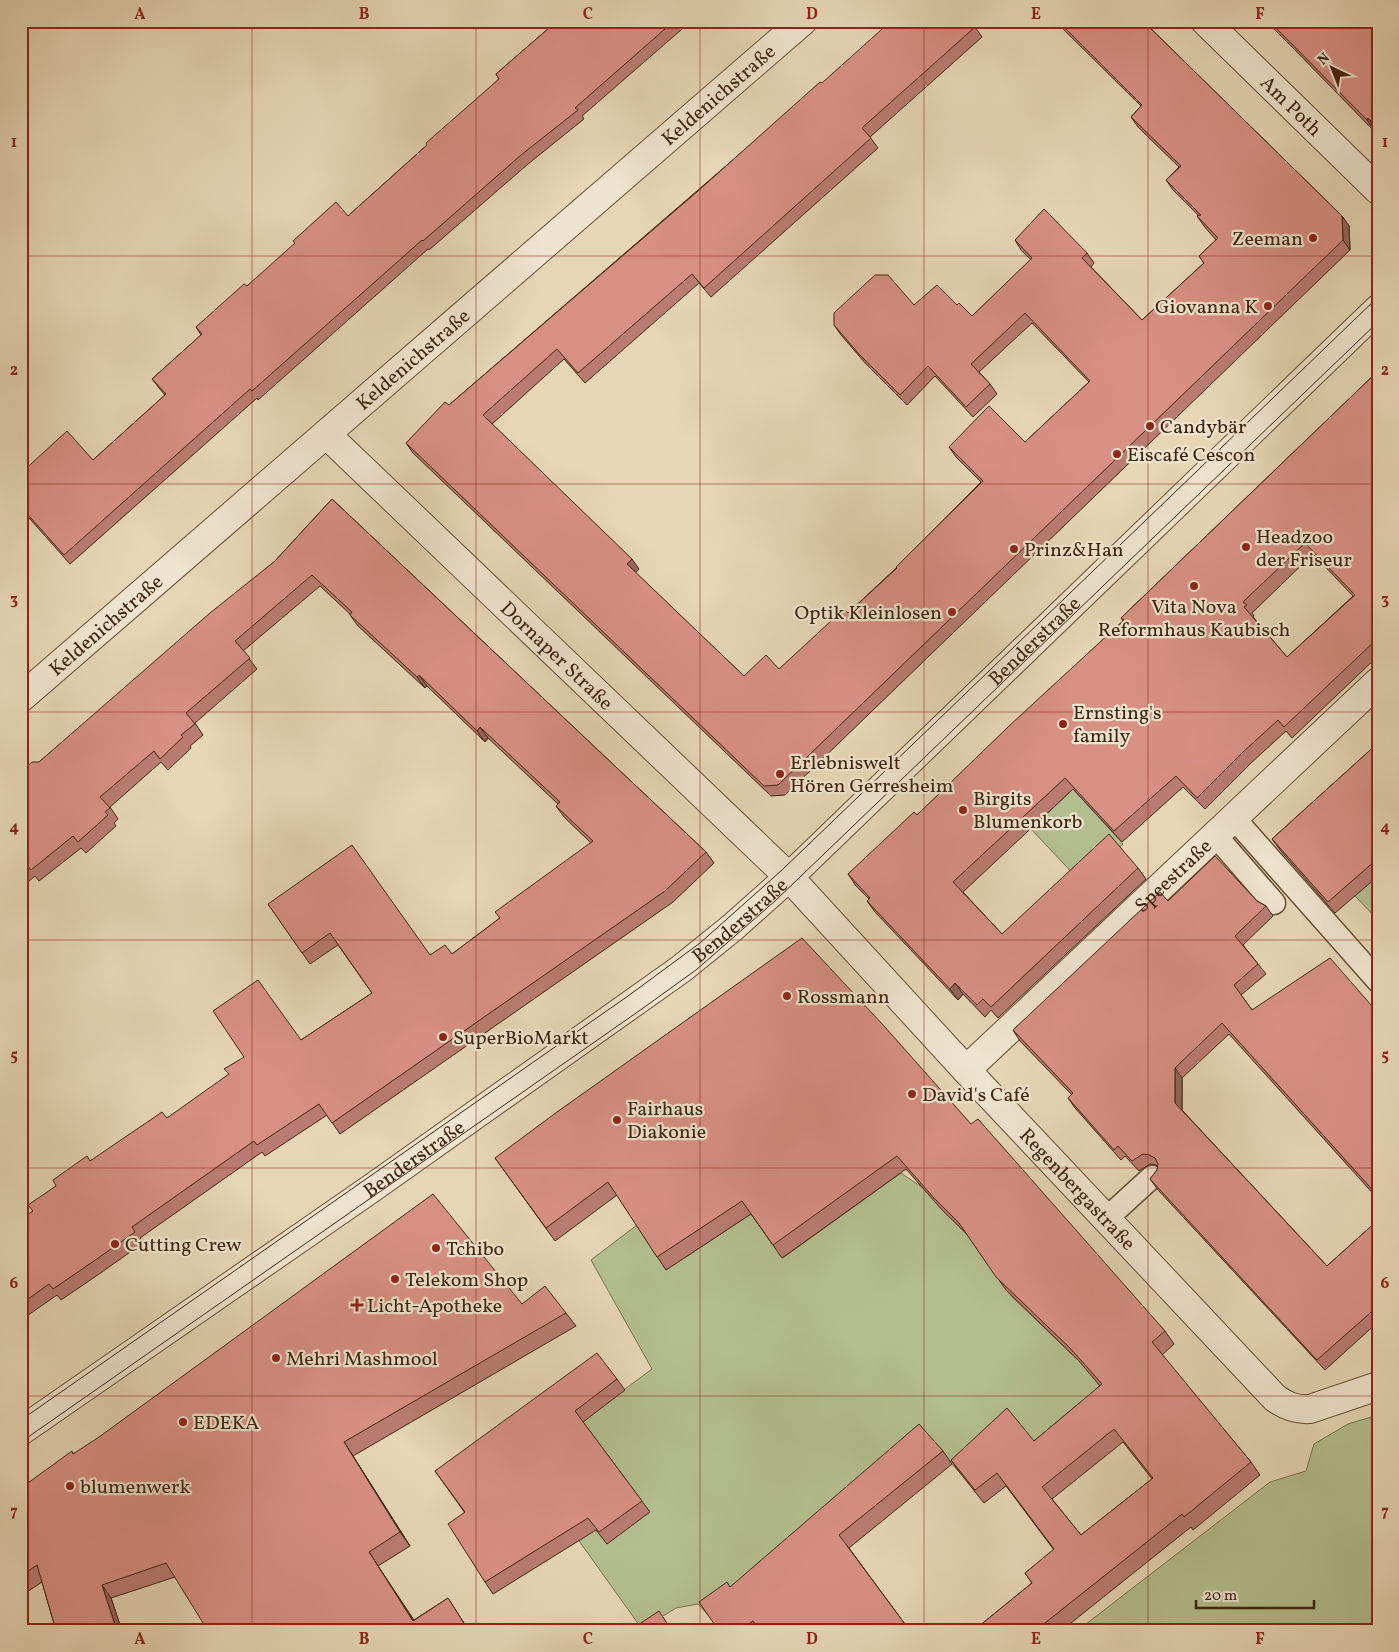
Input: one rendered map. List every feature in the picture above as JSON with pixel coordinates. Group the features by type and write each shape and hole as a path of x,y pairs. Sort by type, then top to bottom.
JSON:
{"street":[{"name":"Keldenichstraße","path":"21,698 803,21"},
{"name":"Am Poth","path":"1205,21 1378,190"},
{"name":"Benderstraße","path":"21,1431 372,1188 681,969 733,927 789,877 1378,309"},
{"name":"Dornaper Straße","path":"326,434 789,877"},
{"name":"Speestraße","path":"966,1070 1378,682"},
{"name":"Regenbergastraße","path":"789,877 966,1070 1275,1398 1287,1406 1301,1410 1310,1409 1378,1386"}],"lane":[{"path":"1224,826 1274,903"},
{"path":"1224,826 1378,981"},
{"path":"1106,1219 1152,1177"}],"green space":[{"path":"1073,789 1123,844 1079,880 1031,829"},
{"path":"1378,876 1378,920 1355,896"},
{"path":"901,1173 923,1188 968,1236 1013,1298 1079,1361 1120,1392 1043,1454 1016,1421 960,1473 928,1438 708,1615 698,1604 676,1608 642,1629 524,1464 652,1369 591,1260 637,1225 666,1270 751,1214 783,1258"},
{"path":"1378,1415 1378,1631 1077,1631 1270,1482 1306,1471 1314,1444 1348,1424"}],"building":[{"path":"557,21 674,21 575,108 578,110 521,155 422,240 252,391 250,389 64,555 21,507 21,473 67,431 93,460 166,394 152,379 202,334 196,327 244,284 247,286 295,243 293,241 336,202 348,216 427,145 426,143 499,79 496,74"},
{"path":"891,21 970,21 975,27 862,128 871,138 704,288 692,274 578,373 557,349 483,415 632,559 627,564 744,676 766,655 779,669 844,609 848,613 897,568 983,481 949,447 989,406 1025,442 1090,381 1025,313 971,364 990,384 966,407 928,366 900,395 859,354 834,325 834,313 875,275 888,275 914,305 937,285 957,305 959,303 972,316 1032,258 1015,240 1044,209 1087,253 1082,258 1142,320 1204,263 1199,256 1218,238 1197,216 1201,215 1166,180 1181,166 1131,117 1142,105 1058,21 1143,21 1342,216 1343,240 778,785 764,786 406,443 445,402 449,405 698,191"},
{"path":"1269,21 1366,21 1373,28 1378,23 1378,128 1368,118 1367,120"},
{"path":"1378,371 1378,638 1284,727 1278,720 1197,798 1176,776 1114,831 1065,778 953,882 1002,934 1109,834 1138,868 991,1007 983,999 977,1005 955,983 950,989 867,901 870,898 848,874 914,812 917,815 1008,727 1124,620 1121,618","holes":["1305,543 1355,595 1287,657 1244,607 1247,605 1243,602"]},
{"path":"332,499 706,852 665,891 332,1123 319,1104 257,1145 254,1141 132,1227 135,1232 94,1261 53,1289 49,1284 21,1304 21,1219 33,1211 28,1205 56,1186 53,1180 87,1156 90,1161 162,1112 167,1118 229,1074 224,1069 244,1057 213,1011 258,980 301,1040 372,993 330,933 302,953 268,904 352,845 430,955 445,945 452,954 500,918 495,912 593,841 556,806 560,802 480,727 477,731 419,675 417,677 350,615 352,612 312,575 235,641 250,658 186,713 195,724 181,735 183,737 160,759 154,751 100,797 110,808 105,812 108,815 78,842 73,836 31,870 27,865 21,870 21,772 32,762 39,762 210,613 275,561"},
{"path":"1378,743 1378,850 1372,855 1376,860 1328,902 1272,839"},
{"path":"1215,856 1257,901 1266,906 1235,936 1258,964 1234,985 1252,1010 1330,958 1378,1013 1378,1196 1222,1023 1175,1068 1175,1103 1327,1266 1378,1220 1378,1306 1317,1360 1150,1179 1157,1170 1158,1164 1155,1158 1143,1154 1132,1161 1118,1146 1114,1150 1068,1098 1073,1093 1013,1030 1160,892 1168,901"},
{"path":"802,938 884,1026 971,1124 978,1119 1165,1331 1152,1342 1251,1462 1184,1517 1182,1514 1035,1631 973,1631 1032,1583 1025,1573 1054,1549 997,1473 975,1490 951,1460 1007,1408 1034,1441 1102,1384 1070,1348 996,1277 959,1223 897,1156 773,1245 742,1201 657,1257 608,1182 546,1228 495,1158","holes":["1114,1429 1153,1478 1081,1535 1042,1487"]},
{"path":"433,1194 522,1304 545,1286 566,1313 344,1442 400,1532 369,1552 413,1621 448,1598 469,1631 208,1631 166,1563 102,1585 117,1631 76,1631 74,1624 56,1630 37,1565 21,1576 21,1488 72,1451 73,1454 99,1437"},
{"path":"597,1353 617,1379 575,1411 642,1501 599,1532 588,1518 485,1582 448,1524 465,1512 435,1471"},
{"path":"919,1424 943,1451 839,1535 910,1631 760,1631 753,1621 738,1631 719,1631 699,1602 727,1582 730,1587"},
{"path":"659,1611 672,1631 629,1631"}],"tram line":[{"path":"21,1420 628,996 700,943 782,870 1378,297"},
{"path":"21,1442 696,970 775,901 1378,322"}],"place":[{"name":"Zeeman","path":"1313,238"},
{"name":"Giovanna K","path":"1268,306"},
{"name":"Candybär","path":"1150,426"},
{"name":"Eiscafé Cescon","path":"1117,454"},
{"name":"Headzoo der Friseur","path":"1246,547"},
{"name":"Prinz&Han","path":"1014,549"},
{"name":"Vita Nova Reformhaus Kaubisch","path":"1194,586"},
{"name":"Optik Kleinlosen","path":"952,612"},
{"name":"Ernsting's family","path":"1063,724"},
{"name":"Erlebniswelt Hören Gerresheim","path":"780,774"},
{"name":"Birgits Blumenkorb","path":"963,810"},
{"name":"Rossmann","path":"787,996"},
{"name":"SuperBioMarkt","path":"443,1037"},
{"name":"David's Café","path":"912,1094"},
{"name":"Fairhaus Diakonie","path":"617,1120"},
{"name":"Cutting Crew","path":"115,1244"},
{"name":"Tchibo","path":"436,1248"},
{"name":"Telekom Shop","path":"395,1279"},
{"name":"Licht-Apotheke","path":"357,1305"},
{"name":"Mehri Mashmool","path":"276,1358"},
{"name":"EDEKA","path":"183,1422"},
{"name":"blumenwerk","path":"70,1486"}]}
